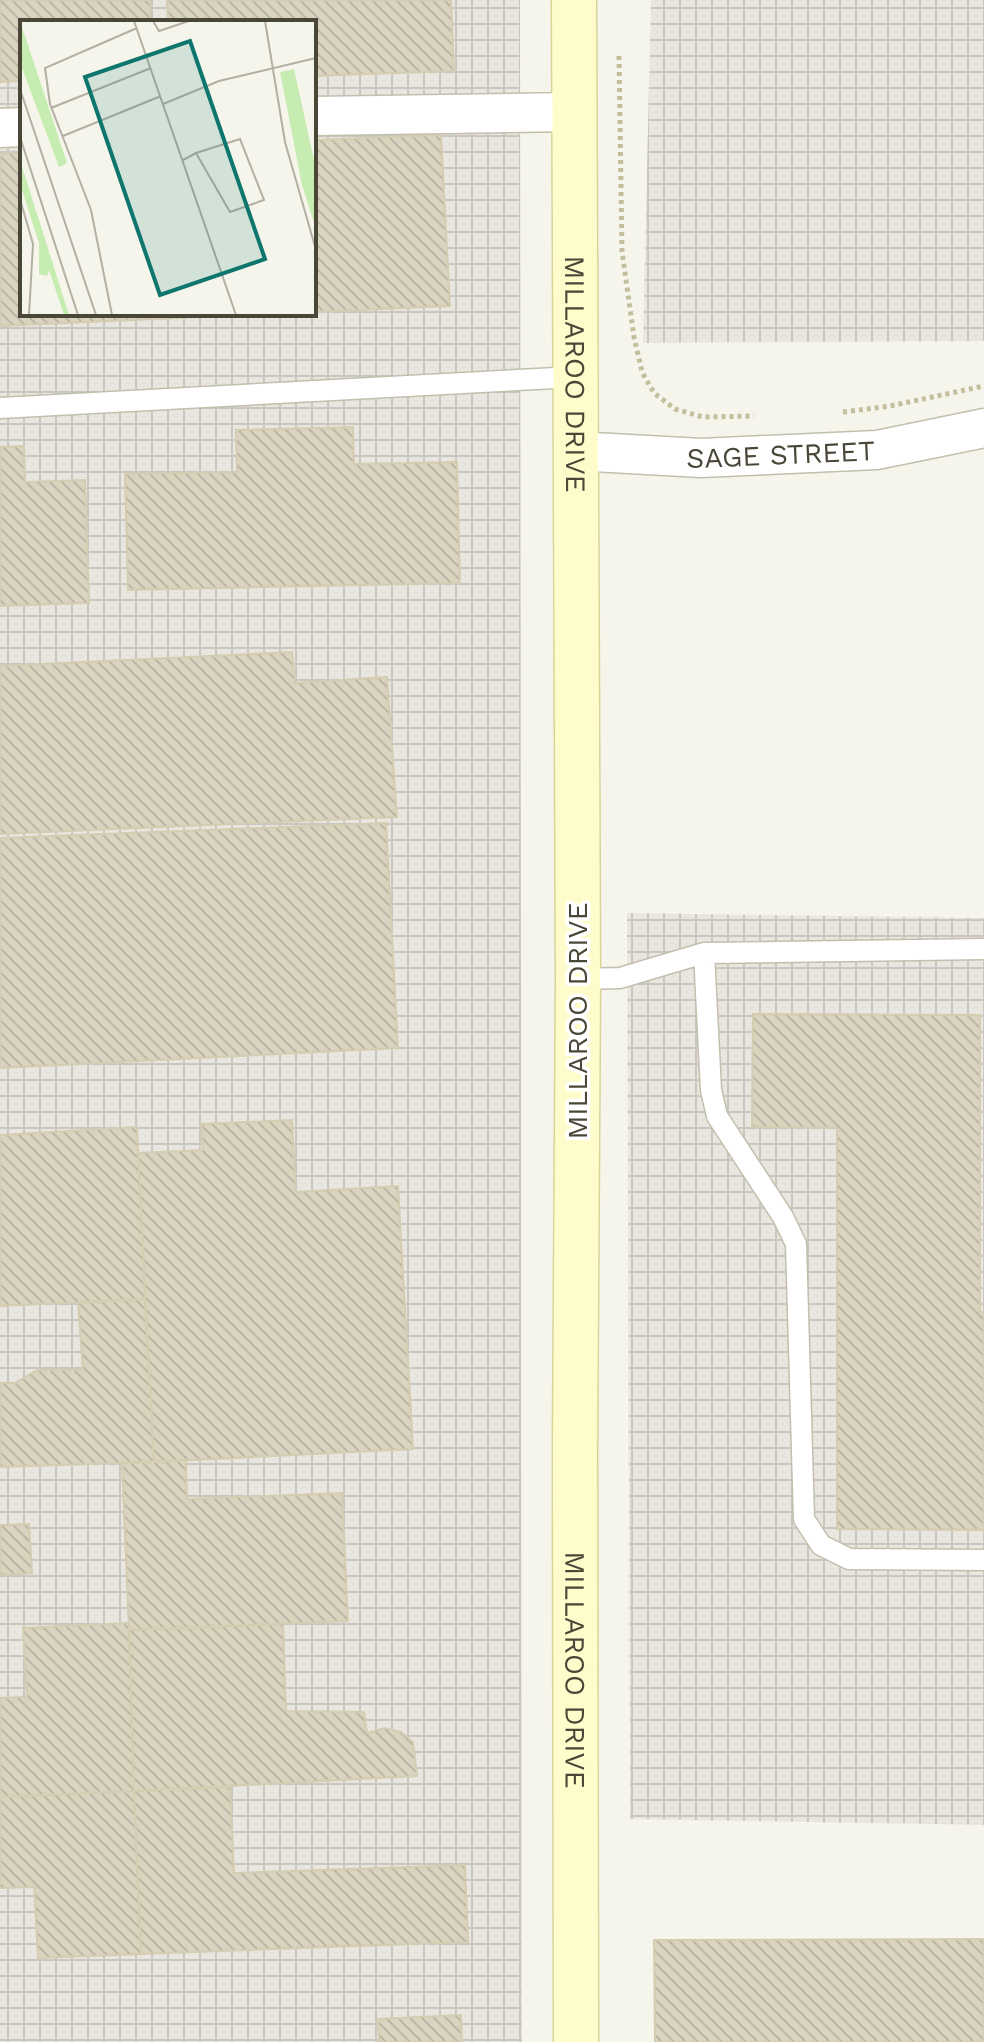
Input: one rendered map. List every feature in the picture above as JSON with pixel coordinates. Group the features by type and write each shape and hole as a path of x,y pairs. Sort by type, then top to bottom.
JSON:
{"street":[{"name":"MILLAROO DRIVE","path":"574,0 578,979 576,2042"},
{"path":"316,116 574,112"},
{"path":"0,128 20,127"},
{"name":"SAGE STREET","path":"575,451 701,458 877,450 984,428"}],"lane":[{"path":"0,408 574,377"},
{"path":"578,979 620,978 704,953 984,949"},
{"path":"704,953 711,1090 717,1116 783,1217 796,1244 804,1519 821,1545 849,1559 984,1560"}],"path":[{"path":"619,56 622,251 642,372 654,393 675,409 703,417 762,416"},
{"path":"835,413 890,406 984,386"}],"shaded area":[{"path":"0,0 520,0 522,2042 0,2042"},
{"path":"651,0 984,0 984,341 643,343"},
{"path":"627,913 984,918 984,1825 630,1819"}],"building":[{"path":"0,0 150,0 150,20 20,20 20,81 0,82"},
{"path":"167,0 451,0 454,71 316,76 316,20 168,20"},
{"path":"441,135 450,306 316,312 316,140"},
{"path":"20,153 20,316 222,316 0,326 0,154"},
{"path":"353,427 354,464 457,462 460,583 128,590 125,474 237,472 236,430"},
{"path":"24,446 25,482 85,480 89,603 0,606 0,447"},
{"path":"292,652 295,683 387,677 397,817 0,834 0,666"},
{"path":"386,823 398,1048 0,1068 0,838"},
{"path":"753,1014 980,1015 984,1530 837,1529 837,1128 752,1127"},
{"path":"292,1120 296,1192 398,1186 413,1449 154,1462 138,1153 203,1150 201,1124"},
{"path":"137,1127 145,1299 0,1306 0,1135"},
{"path":"145,1299 154,1462 0,1467 0,1383 15,1383 37,1370 83,1370 78,1303"},
{"path":"186,1460 187,1499 342,1493 348,1621 129,1630 122,1463"},
{"path":"29,1524 32,1573 0,1575 0,1525"},
{"path":"129,1623 134,1791 0,1797 0,1698 27,1697 23,1628"},
{"path":"283,1624 286,1711 364,1712 367,1733 385,1728 401,1732 413,1742 417,1776 134,1791 129,1630"},
{"path":"230,1787 234,1873 465,1865 468,1942 141,1954 134,1791"},
{"path":"134,1791 141,1954 38,1958 34,1887 0,1888 0,1797"},
{"path":"984,1939 984,2042 655,2042 654,1940"},
{"path":"461,2015 462,2042 379,2042 378,2019"}]}
